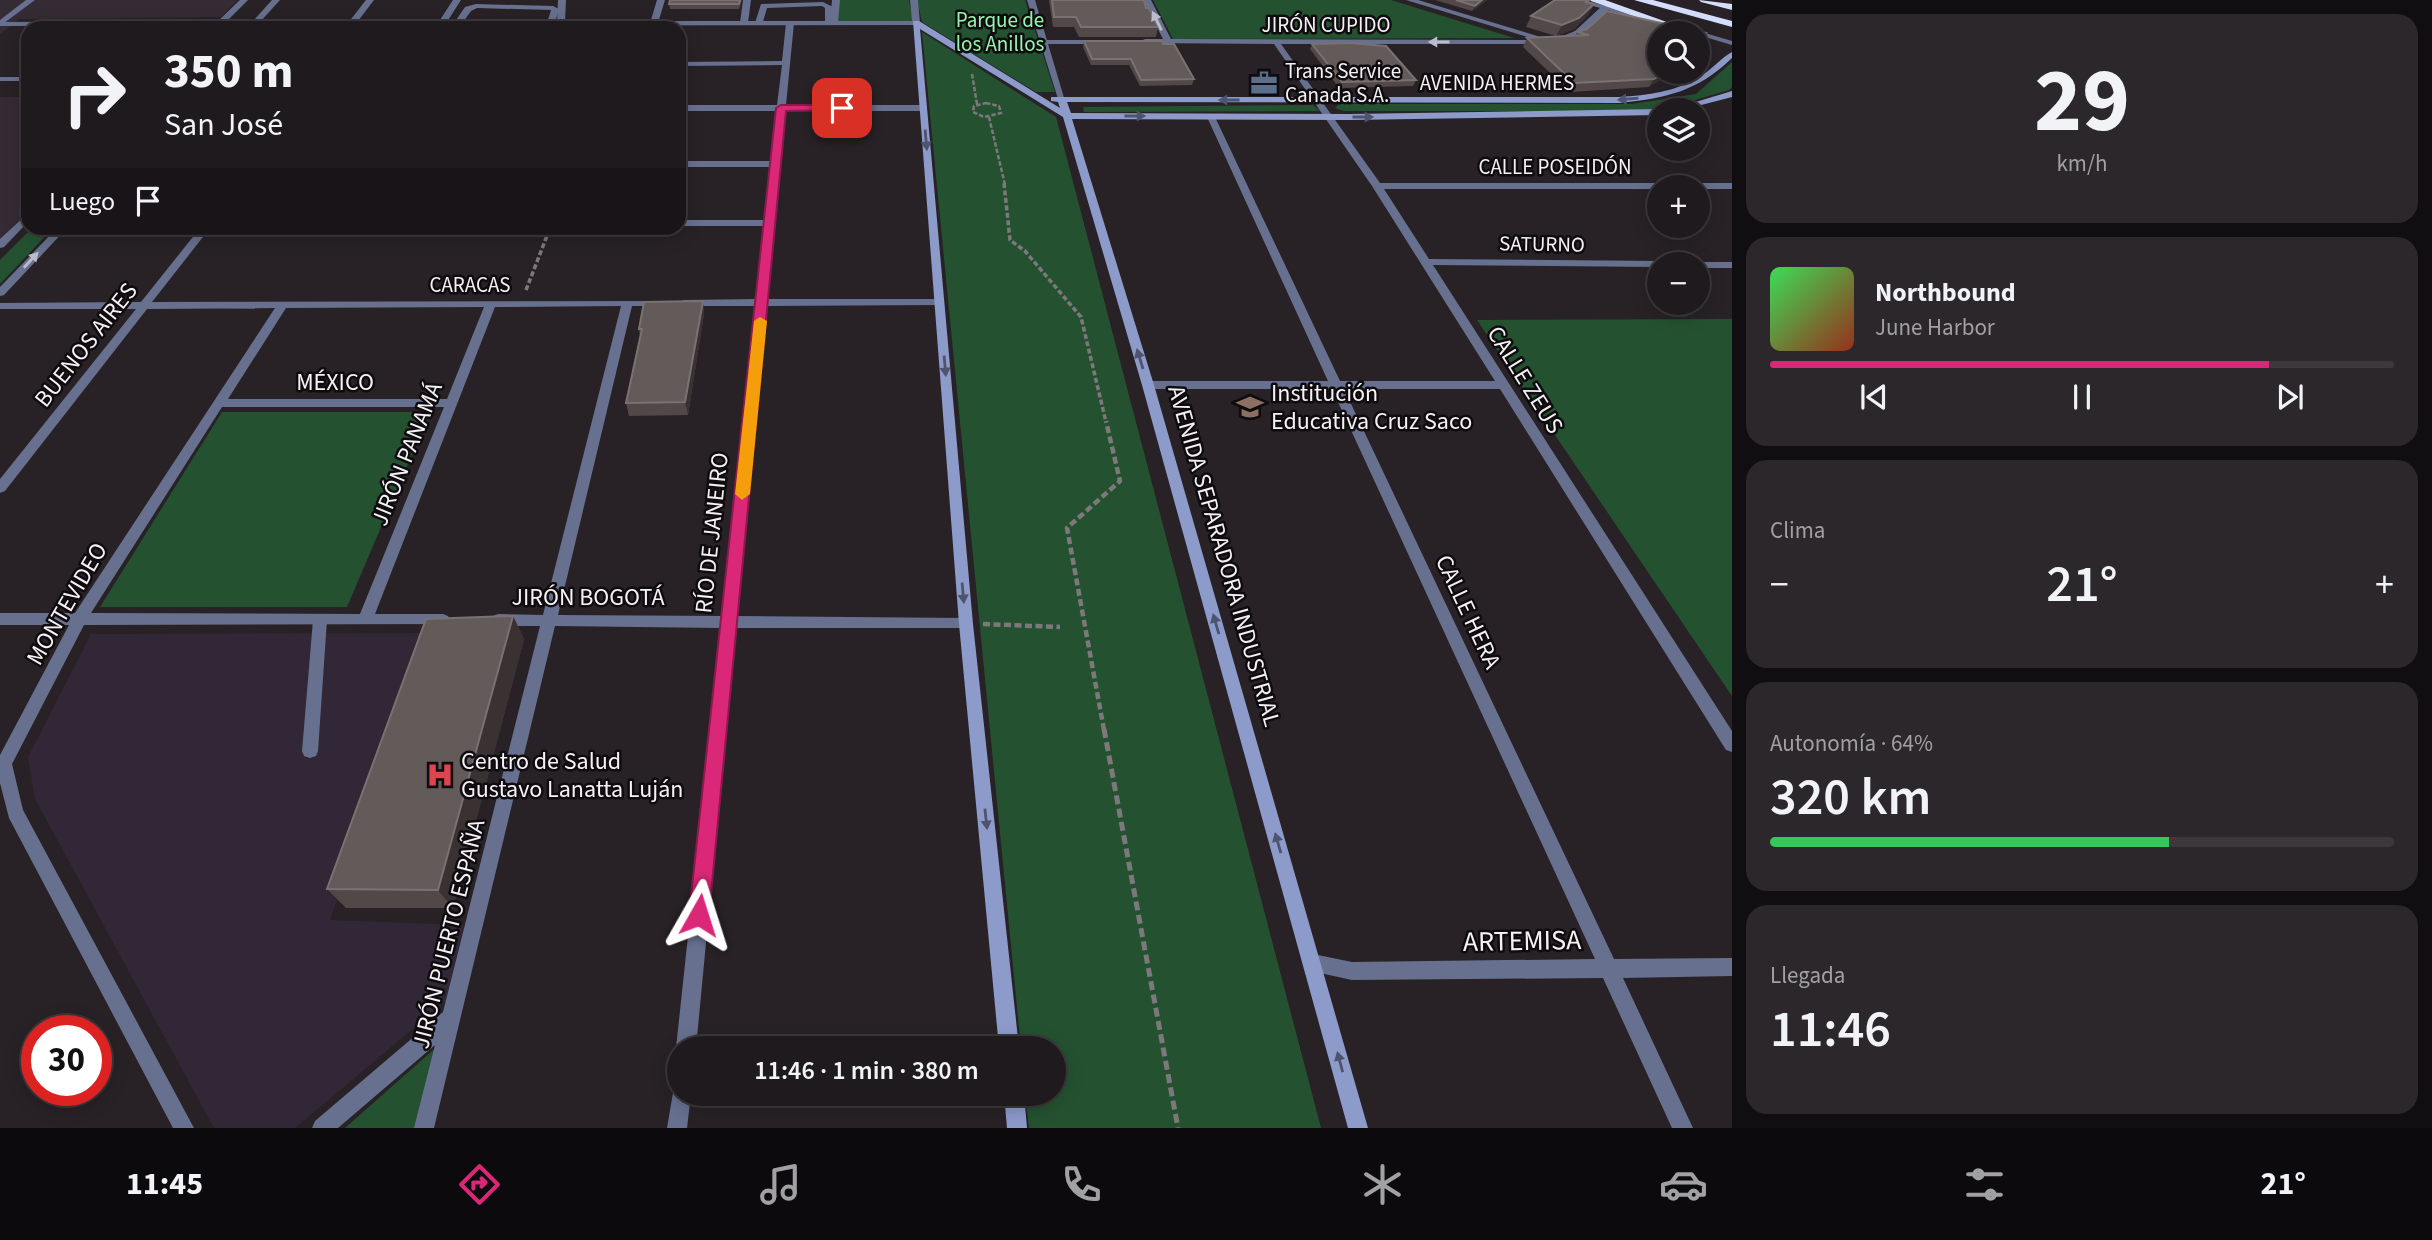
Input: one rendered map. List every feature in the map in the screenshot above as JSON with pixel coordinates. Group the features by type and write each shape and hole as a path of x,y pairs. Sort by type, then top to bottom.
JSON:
{"highway":[{"path":"1594,0 1657,21"},
{"path":"1640,0 1732,24"},
{"path":"1705,0 1732,7"}],"main road":[{"name":"AVENIDA HERMES","path":"916,23 1067,116 1331,117 1647,112"},
{"path":"916,23 966,624 1008,1036"},
{"name":"AVENIDA HERMES","path":"1038,98 1619,100 1649,97 1700,83 1732,54"},
{"path":"1710,99 1732,93"},
{"name":"AVENIDA SEPARADORA INDUSTRIAL","path":"1062,99 1148,385 1358,1128"},
{"path":"1015,1106 1017,1128"}],"street":[{"path":"0,24 31,0"},
{"path":"223,21 243,0"},
{"path":"257,21 276,0"},
{"path":"354,21 370,0"},
{"path":"451,21 457,0"},
{"path":"561,21 562,0"},
{"path":"655,21 661,0"},
{"path":"744,23 747,0"},
{"path":"832,23 836,0"},
{"path":"686,23 916,23 914,0"},
{"name":"AVENIDA SEPARADORA INDUSTRIAL","path":"1031,0 1062,99"},
{"path":"1147,0 1168,41"},
{"path":"1410,0 1554,42"},
{"path":"1575,0 1602,12 1647,21"},
{"path":"759,23 764,6 823,4 829,7 832,23"},
{"path":"454,21 476,6 552,8 555,9 552,21"},
{"name":"JIRÓN CUPIDO","path":"1140,41 1554,42 1578,33 1602,12"},
{"name":"RÍO DE JANEIRO","path":"686,1036 790,23"},
{"path":"0,24 21,24"},
{"path":"1505,27 1507,42"},
{"path":"1710,37 1732,43"},
{"path":"1044,42 1114,42"},
{"name":"CALLE ZEUS","path":"1277,43 1377,186 1503,385 1725,722 1732,745"},
{"path":"686,64 785,63"},
{"path":"0,79 21,79"},
{"path":"686,108 923,108"},
{"name":"CALLE HERA","path":"1210,117 1683,1128"},
{"path":"686,164 775,164"},
{"name":"CALLE POSEIDÓN","path":"1377,186 1732,186"},
{"path":"0,244 21,223"},
{"path":"686,223 769,223"},
{"path":"0,293 55,235"},
{"name":"BUENOS AIRES","path":"0,488 199,235"},
{"name":"SATURNO","path":"1425,262 1647,264"},
{"path":"1710,265 1732,265"},
{"name":"CARACAS","path":"0,306 939,302"},
{"name":"JIRÓN PUERTO ESPAÑA","path":"424,1128 627,303"},
{"name":"JIRÓN PANAMÁ","path":"365,620 491,304"},
{"name":"MONTEVIDEO","path":"184,1128 15,812 4,764 80,618 282,305"},
{"path":"1148,385 1503,385"},
{"name":"MÉXICO","path":"219,404 452,403"},
{"path":"0,619 457,620"},
{"path":"310,751 320,620"},
{"name":"JIRÓN BOGOTÁ","path":"484,620 966,624"},
{"name":"ARTEMISA","path":"1313,963 1352,971 1732,967"},
{"path":"322,1128 452,1017"},
{"path":"677,1128 680,1106"}],"path":[{"path":"969,56 977,104"},
{"path":"991,103 1001,109 998,115 989,117 973,113 977,104 991,103"},
{"path":"989,117 1004,178 1010,240 1025,251 1080,317 1121,481 1067,528 1178,1128"},
{"path":"520,304 548,235"},
{"path":"966,624 1059,626"}],"shaded area":[{"path":"0,0 238,0 221,17 19,19 0,34"},
{"path":"0,97 21,97 21,218 0,239"},
{"path":"429,633 330,920 464,925 446,1001 295,1128 214,1128 35,799 28,757 91,634"}],"green space":[{"path":"839,0 909,0 913,21 837,21"},
{"name":"Parque de los Anillos","path":"917,0 1025,0 1055,92 1036,92 922,22"},
{"path":"1153,0 1391,0 1514,38 1173,39"},
{"path":"922,32 1056,117 1321,1128 1029,1128 1026,1106 1066,1106 1066,1036 1020,1036"},
{"path":"1732,62 1732,87 1729,90 1702,98 1670,98 1696,94"},
{"path":"1647,102 1647,109 1344,111 1335,108 1339,104 1632,104"},
{"path":"1313,105 1320,111 1084,112 1083,107"},
{"path":"25,235 46,235 0,284 0,260"},
{"path":"1732,319 1732,696 1477,320"},
{"path":"222,412 430,412 347,607 100,607"},
{"path":"439,1045 420,1128 345,1128"}],"building":[{"path":"670,0 740,0 739,4 669,4"},
{"path":"1052,0 1144,0 1158,27 1081,27 1076,17 1054,17"},
{"path":"1456,0 1482,0 1475,6"},
{"path":"1555,0 1589,0 1586,2 1594,4 1579,18 1562,25 1531,16"},
{"path":"1607,11 1652,21 1647,21 1647,79 1574,83 1527,38 1589,35 1577,32 1587,29"},
{"path":"1084,41 1162,41 1163,44 1174,44 1194,79 1141,80 1131,59 1092,59"},
{"path":"1312,44 1386,46 1416,80 1342,82"},
{"path":"703,301 685,402 626,403 642,329 639,329 644,302"},
{"name":"Centro de Salud Gustavo Lanatta Luján","path":"513,616 438,890 327,889 426,619"}],"slow traffic":[{"path":"742,494 760,321"}],"place":[{"name":"Trans Service Canada S.A.","path":"1264,83"},
{"name":"Institución Educativa Cruz Saco","path":"1250,407"},
{"name":"Centro de Salud Gustavo Lanatta Luján","path":"440,775"}],"route":[{"path":"699,915 781,108 842,108"}]}
